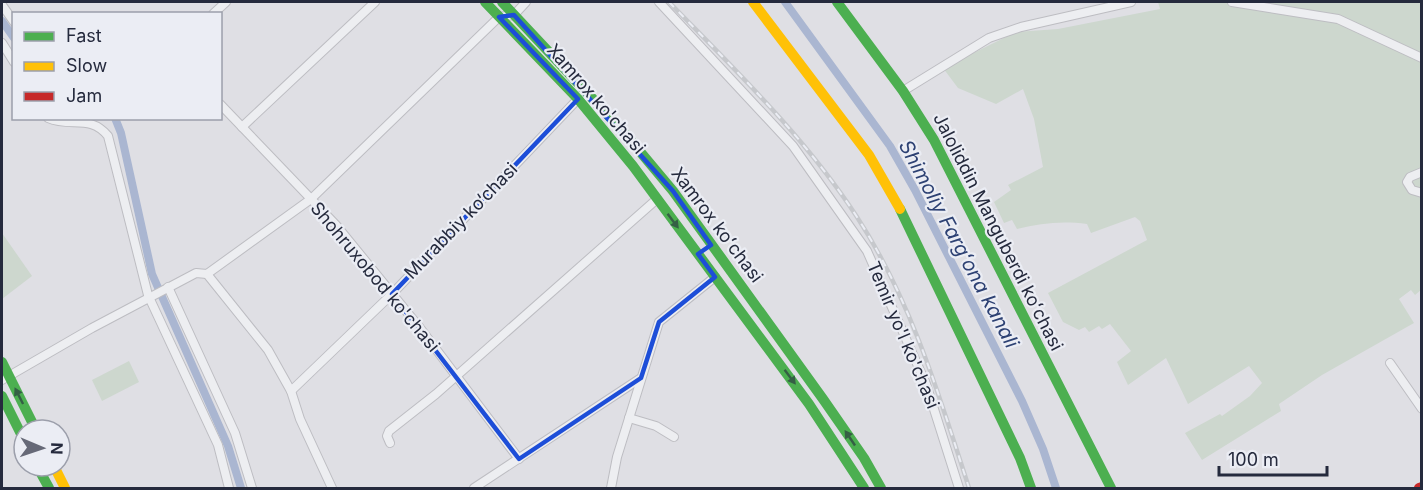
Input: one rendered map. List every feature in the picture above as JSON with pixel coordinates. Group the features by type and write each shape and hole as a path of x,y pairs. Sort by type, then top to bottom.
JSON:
{"main road":[{"name":"Xamrox ko'chasi","path":"485,2 578,99 633,166 809,404 864,489"},
{"name":"Xamrox koʻchasi","path":"502,2 622,130 673,191 823,399 864,458 881,489"},
{"path":"753,2 869,155 890,189 1020,458 1030,489"},
{"name":"Jaloliddin Manguberdi koʻchasi","path":"837,2 903,91 934,140 1113,488"},
{"path":"2,362 5,378 29,418"},
{"path":"2,396 13,418"}],"street":[{"path":"242,127 375,2"},
{"path":"5,378 151,296 196,273 207,274 311,199 499,16 514,15 526,2"},
{"name":"Temir yo'l ko'chasi","path":"659,2 793,146 867,251 897,314 926,384 959,489"},
{"path":"903,91 989,38 1021,27 1131,2"},
{"path":"1232,2 1338,19 1422,58"},
{"path":"2,5 12,19"},
{"path":"2,44 12,59"},
{"name":"Murabbiy ko‘chasi","path":"291,391 392,294 578,99"},
{"name":"Shohruxobod ko'chasi","path":"222,106 311,199 392,294 519,459"},
{"path":"54,120 64,123 93,124 108,136 151,296 218,444 229,489"},
{"path":"1422,172 1410,177 1407,182 1412,190 1422,193"},
{"path":"390,443 387,433 657,199"},
{"path":"698,254 711,245"},
{"path":"207,274 268,350 291,391 332,489"},
{"path":"611,489 629,418 659,322 715,277"},
{"path":"167,288 235,433 252,489"},
{"path":"1390,363 1422,410"},
{"path":"477,488 641,378"},
{"path":"629,418 656,426 674,436"}],"highlighted area":[{"path":"514,15 673,191 711,245 698,254 715,277 659,322 641,378 519,459 392,294 578,99 499,17"}],"shaded area":[{"path":"1158,2 1421,2 1421,290 1415,295 1411,290 1399,299 1414,323 1322,375 1279,404 1281,411 1202,460 1185,433 1220,414 1222,416 1250,396 1262,383 1249,366 1188,404 1166,358 1128,385 1117,362 1131,351 1110,324 1102,329 1099,326 1089,332 1085,327 1079,330 1063,322 1048,293 1147,240 1140,221 1135,217 1091,233 1087,224 1052,223 1017,229 1012,220 1004,223 994,202 1011,190 1008,185 1043,167 1034,119 1023,89 996,104 958,88 943,68 1016,32 1058,29 1160,9"},
{"path":"2,233 32,276 2,299"},
{"path":"129,361 139,382 102,401 92,380"}],"waterway":[{"name":"Shimoliy Fargʻona kanali","path":"785,2 890,146 915,190 1022,401 1043,449 1056,488"},
{"path":"2,21 12,35"},
{"path":"116,120 121,133 152,274 228,446 241,488"}],"railway":[{"path":"669,2 792,132 815,159 857,217 893,281 908,315 935,383 969,488"}],"traffic: fast":[{"path":"485,2 578,99 633,166 809,404 864,488"},
{"path":"502,2 622,130 673,191 823,399 864,458 881,488"},
{"path":"837,2 903,91 934,140 1111,488"},
{"path":"900,209 1020,458 1031,488"},
{"path":"2,362 30,418"},
{"path":"2,396 13,418"},
{"path":"44,478 49,488"}],"traffic: slow":[{"path":"753,2 869,155 900,209"},
{"path":"60,478 65,488"}]}
